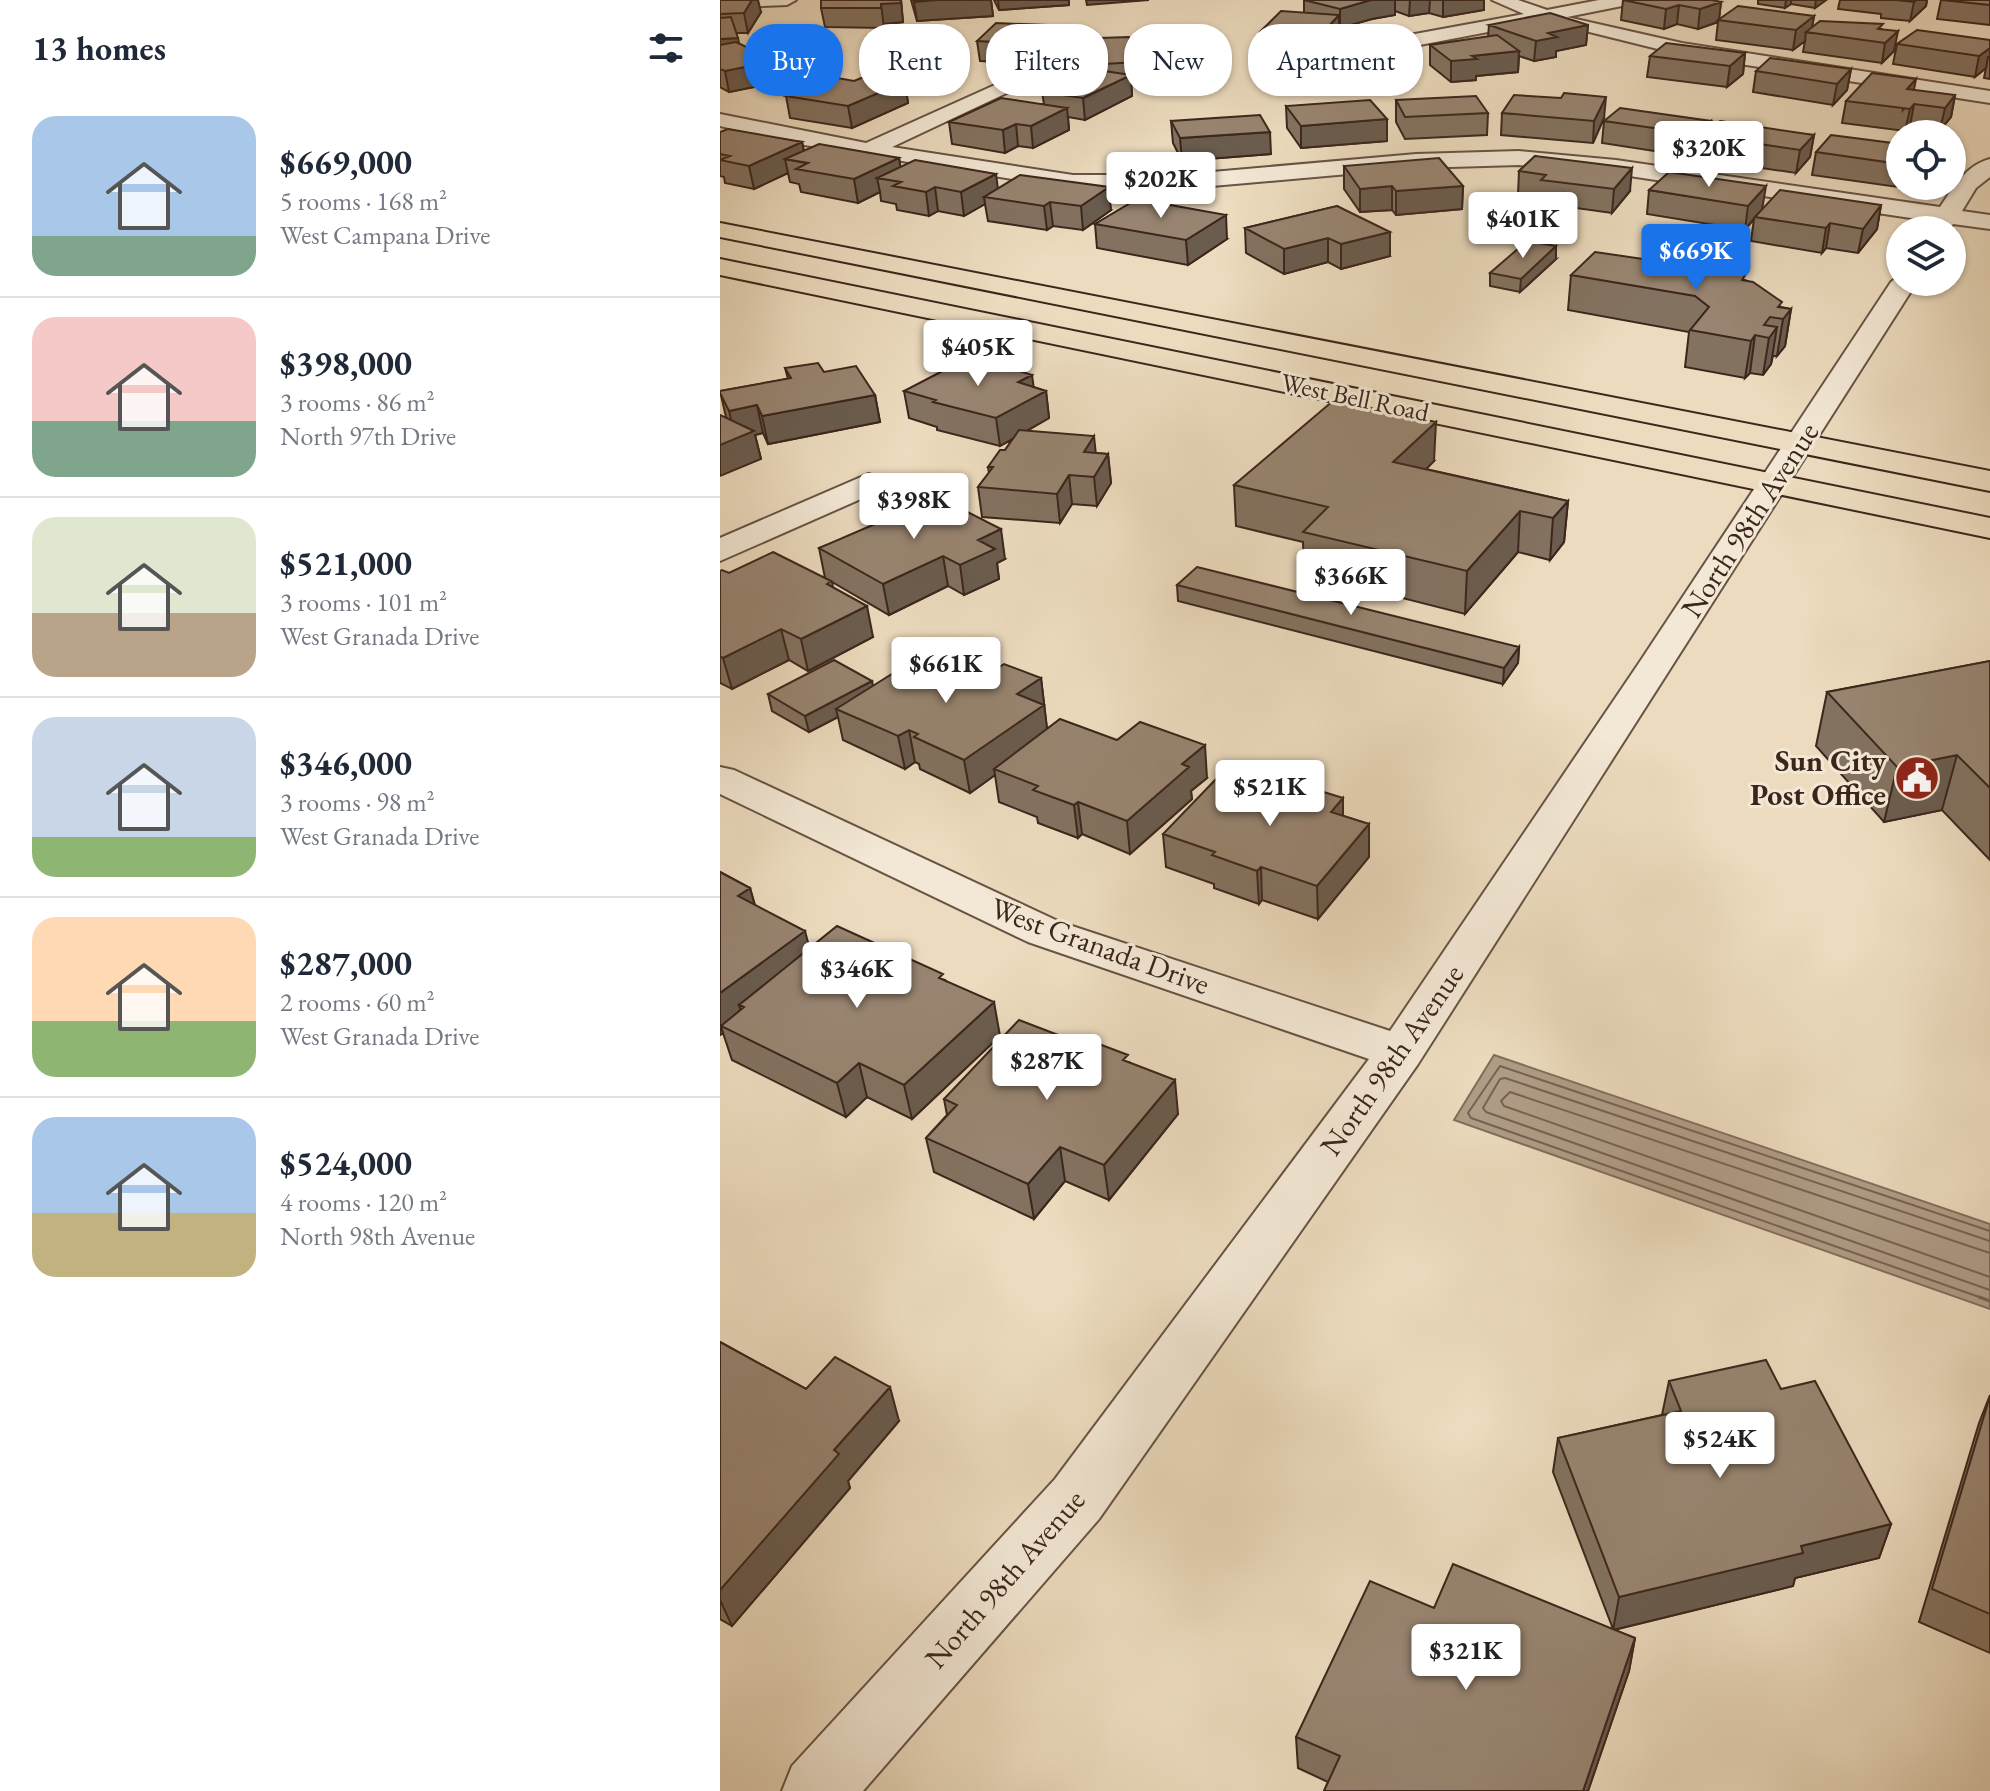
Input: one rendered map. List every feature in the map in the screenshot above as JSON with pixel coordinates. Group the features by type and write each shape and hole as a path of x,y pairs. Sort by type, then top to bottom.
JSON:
{"main road":[{"name":"West Bell Road","path":"720,230 1990,481"},
{"name":"West Bell Road","path":"720,267 1990,528"}],"street":[{"path":"720,3 787,0"},
{"path":"1501,0 1543,16 1662,47 1990,97"},
{"path":"1423,38 1627,0"},
{"path":"868,150 986,95"},
{"path":"720,120 762,131 868,150 1073,182 1246,187 1416,161 1519,158 1616,167 1900,216"},
{"path":"1946,216 1967,184 1990,166"},
{"path":"1966,222 1990,222"},
{"name":"North 98th Avenue","path":"817,1791 1077,1499 1401,1052 1895,296"},
{"path":"720,551 868,484"},
{"name":"West Granada Drive","path":"720,779 1044,932 1401,1052"}],"water":[{"path":"1494,1055 1990,1224 1990,1309 1454,1120"}],"building":[{"path":"720,0 752,0 744,13 720,14"},
{"path":"821,0 900,0 901,3 881,4 881,8 821,8"},
{"path":"1304,0 1371,0 1340,9"},
{"path":"1623,0 1721,2 1700,9 1679,5 1666,9"},
{"path":"1942,0 1990,0 1990,5"},
{"path":"1738,6 1814,16 1796,30 1718,20"},
{"path":"1281,11 1339,15 1331,24 1268,24"},
{"path":"1550,13 1588,25 1548,33 1557,37 1536,41 1489,25"},
{"path":"731,17 738,38 720,39 720,18"},
{"path":"1820,21 1883,24 1878,29 1898,31 1885,43 1806,32"},
{"path":"1917,30 1990,40 1990,48 1979,56 1897,44"},
{"path":"986,32 986,41 977,41"},
{"path":"1497,35 1519,51 1451,61 1430,45"},
{"path":"1124,37 1124,63 1108,64 1108,38"},
{"path":"736,42 744,46 744,67 720,69 720,45"},
{"path":"1666,43 1745,53 1730,66 1650,56"},
{"path":"1770,58 1851,69 1837,84 1756,71"},
{"path":"1108,72 1124,74 1124,78 1108,86"},
{"path":"1872,73 1916,79 1907,89 1955,95 1945,108 1914,104 1910,109 1846,101"},
{"path":"843,79 859,79 859,96 871,96 848,106 786,96 843,96"},
{"path":"1564,93 1606,97 1594,121 1502,113 1514,95 1561,98"},
{"path":"1476,96 1488,113 1405,117 1396,100"},
{"path":"1001,98 1067,108 1031,126 1016,124 1003,130 949,122"},
{"path":"1370,100 1387,119 1301,126 1286,106"},
{"path":"1620,108 1711,121 1696,134 1604,121"},
{"path":"1260,115 1270,132 1180,138 1171,121"},
{"path":"1720,121 1814,135 1800,150 1704,136"},
{"path":"728,129 802,142 749,166 720,160 730,156 720,154 720,132"},
{"path":"1831,135 1886,142 1886,162 1816,152"},
{"path":"819,144 899,158 854,179 796,169 808,163 785,159"},
{"path":"1535,156 1632,168 1614,189 1541,180 1546,175 1519,171"},
{"path":"1439,158 1463,186 1396,191 1392,186 1360,189 1344,166"},
{"path":"915,160 996,174 961,192 935,187 926,192 893,186 901,182 877,178"},
{"path":"1669,172 1766,186 1748,206 1649,190"},
{"path":"1020,175 1109,187 1081,206 1050,202 1044,206 984,197"},
{"path":"1780,190 1881,205 1863,229 1830,223 1826,228 1755,217"},
{"path":"1137,199 1226,215 1186,240 1095,224"},
{"path":"1337,206 1390,232 1341,244 1328,238 1284,249 1245,228"},
{"path":"1527,241 1556,246 1521,279 1490,273"},
{"path":"1595,252 1746,274 1742,280 1753,282 1782,302 1778,307 1791,309 1783,319 1770,317 1764,325 1777,327 1769,338 1755,335 1751,341 1690,330 1709,307 1695,296 1571,275"},
{"path":"974,357 1032,375 1018,382 1046,391 996,418 904,391"},
{"path":"818,363 824,372 856,366 875,395 762,416 757,405 729,411 720,393 791,378 785,368"},
{"path":"1334,400 1436,422 1393,462 1568,501 1553,518 1520,511 1467,571 1303,532 1328,507 1234,485"},
{"path":"720,415 754,431 720,445"},
{"path":"1019,430 1094,436 1084,452 1108,454 1094,477 1069,475 1057,494 978,487 993,467 988,467 1000,450 1005,450"},
{"path":"940,498 1001,529 978,540 995,549 960,565 943,556 883,584 819,548 882,521 885,523"},
{"path":"773,552 831,581 827,584 867,606 801,639 781,629 723,658 720,656 720,571 729,573"},
{"path":"1197,567 1519,647 1504,668 1177,585"},
{"path":"922,655 980,679 1004,664 1041,678 1017,694 1044,705 964,760 914,737 918,734 909,730 898,736 836,709"},
{"path":"834,660 872,681 805,716 768,694"},
{"path":"1990,661 1990,788 1957,755 1897,767 1827,692"},
{"path":"1060,719 1117,740 1140,722 1205,745 1182,764 1189,767 1127,821 1078,802 1074,805 1033,790 1038,786 994,769"},
{"path":"1219,776 1270,792 1282,779 1343,798 1331,812 1369,824 1317,886 1261,867 1257,871 1163,834"},
{"path":"720,872 750,888 738,896 805,931 720,993"},
{"path":"837,926 943,974 939,978 994,1002 904,1085 859,1063 837,1083 721,1026 744,1007 739,1005"},
{"path":"1019,1020 1079,1043 1083,1038 1128,1055 1123,1060 1175,1080 1104,1165 1060,1147 1028,1184 926,1138 957,1105 944,1099"},
{"path":"720,1342 806,1389 835,1357 890,1387 834,1450 839,1454 720,1590"},
{"path":"1766,1360 1781,1389 1815,1381 1891,1524 1801,1546 1803,1553 1619,1597 1558,1438 1681,1411 1669,1381"},
{"path":"1990,1396 1990,1614 1932,1589"},
{"path":"1453,1564 1635,1638 1583,1791 1324,1791 1340,1756 1296,1737 1370,1581 1434,1608"}],"place":[{"name":"Sun City Post Office","path":"1917,778"}]}
